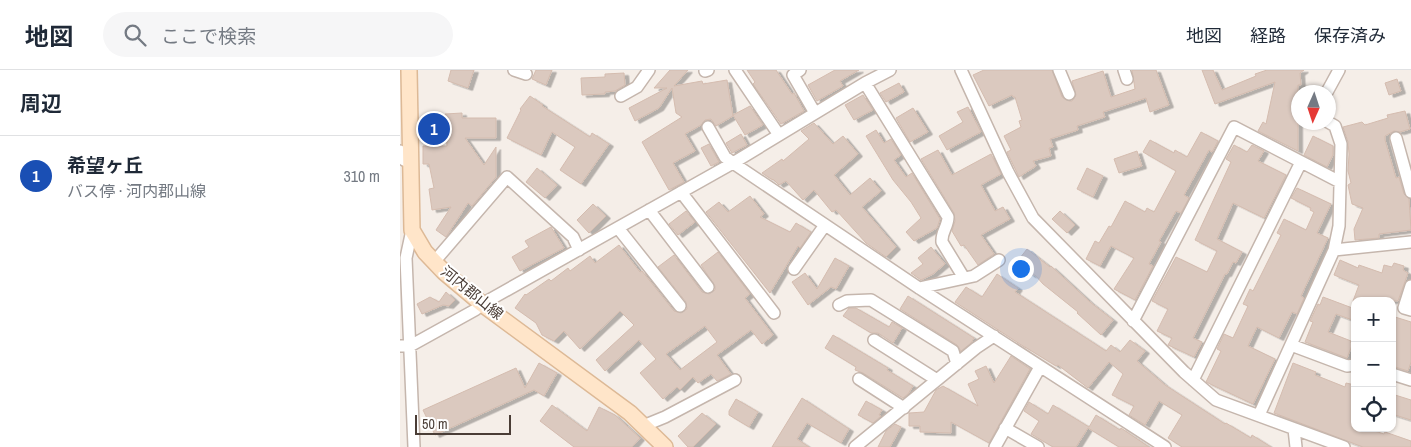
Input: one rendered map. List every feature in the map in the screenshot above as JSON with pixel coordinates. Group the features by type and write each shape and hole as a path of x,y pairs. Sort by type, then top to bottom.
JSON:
{"main road":[{"name":"河内郡山線","path":"409,70 412,230 425,252 482,304 630,413 665,447"}],"street":[{"path":"514,70 526,74"},
{"path":"621,96 637,87 649,70"},
{"path":"735,70 778,135"},
{"path":"800,70 793,75 816,113"},
{"path":"405,346 475,310 482,304 732,163 890,70"},
{"path":"962,70 1008,172 1033,218 1133,321 1216,400 1344,447"},
{"path":"1059,70 1069,94"},
{"path":"1332,85 1339,70"},
{"path":"866,83 948,217 947,227 941,237 942,242 964,278"},
{"path":"708,127 725,157 732,163 919,288 1165,447"},
{"path":"1133,321 1234,127 1340,182"},
{"path":"1259,415 1334,250 1339,226 1341,144 1336,129"},
{"path":"1396,138 1411,192"},
{"path":"400,151 404,160 411,163"},
{"path":"1193,380 1301,162"},
{"path":"434,262 507,177 573,237 579,250"},
{"path":"681,192 774,313"},
{"path":"649,210 708,287"},
{"path":"794,269 825,225"},
{"path":"618,228 680,306"},
{"path":"412,230 406,258 404,281 405,346 412,401 414,447"},
{"path":"1334,250 1411,242"},
{"path":"919,288 974,276 999,260"},
{"path":"1411,286 1404,308 1411,310"},
{"path":"839,305 847,301 871,300 953,351 957,364"},
{"path":"855,447 976,348 994,336"},
{"path":"874,340 937,380"},
{"path":"1291,345 1347,366 1351,366"},
{"path":"995,447 1040,367"},
{"path":"1396,375 1411,380"},
{"path":"859,379 904,408"},
{"path":"643,426 666,417 735,380"},
{"path":"400,402 412,401"},
{"path":"1005,428 1038,447"},
{"path":"1294,429 1296,447"}],"building":[{"path":"451,70 474,70 468,88 448,81"},
{"path":"536,70 552,70 546,85 532,79"},
{"path":"670,70 688,70 674,86 702,81 703,84 727,80 733,116 716,126 711,119 705,120 701,125 685,134 695,151 673,163 684,182 669,190 642,142 682,117 676,113 672,88 659,108 635,121 629,108 667,88 654,88"},
{"path":"747,70 776,70 792,94 794,93 804,111 781,124 753,84 755,82"},
{"path":"835,70 859,70 840,81 843,86 817,101 808,85"},
{"path":"984,70 1052,70 1062,97 1072,101 1076,95 1072,81 1103,71 1111,97 1135,89 1132,70 1156,70 1169,105 1150,112 1146,98 1103,112 1105,117 1077,126 1078,130 1050,139 1053,147 1049,148 1051,156 1033,161 1036,166 1019,177 1007,152 1011,150 1004,136 1021,127 1019,121 1022,120 1015,97 1012,95 989,106 973,75"},
{"path":"1202,70 1213,70 1222,90 1267,70 1304,70 1300,73 1301,85 1291,85 1291,130 1298,130 1298,151 1258,131 1263,122 1266,124 1275,82 1215,104"},
{"path":"624,73 625,85 615,91 605,92 605,94 582,95 581,78 605,77 605,74"},
{"path":"1397,79 1401,91 1389,95 1385,83"},
{"path":"899,83 904,92 886,102 880,93"},
{"path":"863,95 873,110 854,120 845,105"},
{"path":"530,96 590,137 592,133 609,144 581,184 560,170 575,147 552,132 541,155 507,138 520,109"},
{"path":"750,106 763,125 745,135 733,115"},
{"path":"968,107 981,132 947,150 939,136 963,122 957,112"},
{"path":"913,108 928,132 910,142 896,118"},
{"path":"1405,111 1410,129 1400,132 1394,131 1385,136 1385,140 1396,178 1399,177 1404,194 1409,199 1411,230 1379,234 1379,238 1355,240 1354,229 1363,208 1352,204 1348,185 1351,183 1348,171 1348,142 1343,127 1362,122 1365,125 1388,118 1387,115"},
{"path":"462,113 462,118 496,118 496,138 465,138 484,165 496,147 496,177 472,206 468,203 446,237 436,230 451,207 432,210 429,189 434,188 429,164 423,164 423,146 447,146 445,114"},
{"path":"814,123 833,144 843,136 858,154 834,175 850,195 870,178 881,191 862,207 896,247 886,257 866,243 836,210 832,212 814,190 803,200 786,181 779,185 762,173 782,159 783,161 809,139 801,131"},
{"path":"876,130 884,143 891,139 901,155 894,160 906,177 912,173 940,219 937,228 914,241 906,232 921,218 893,180 866,136"},
{"path":"1201,132 1218,141 1212,152 1209,150 1184,195 1189,198 1181,213 1176,211 1159,241 1161,242 1149,264 1153,266 1135,300 1114,289 1134,258 1111,246 1100,266 1086,259 1095,241 1099,243 1109,226 1111,227 1125,201 1145,212 1147,208 1154,212 1176,171 1143,152 1150,140 1174,153 1175,150 1187,157"},
{"path":"741,134 747,145 732,153 726,143"},
{"path":"1313,136 1333,146 1333,155 1327,167 1304,155"},
{"path":"709,144 719,162 711,166 701,148"},
{"path":"1234,145 1247,152 1252,145 1264,151 1258,161 1286,175 1264,218 1233,203 1217,239 1242,252 1236,263 1233,262 1227,274 1225,274 1193,338 1202,342 1194,357 1168,345 1172,338 1157,331 1168,309 1152,301 1176,257 1207,272 1217,251 1195,240 1231,162 1226,159"},
{"path":"938,150 952,175 991,154 1001,174 981,185 995,211 1003,207 1010,219 981,235 994,254 978,265 964,245 961,246 952,231 955,221 954,213 921,159"},
{"path":"1137,151 1142,166 1119,173 1114,159"},
{"path":"537,168 557,185 545,198 526,182"},
{"path":"1087,168 1103,176 1093,197 1077,189"},
{"path":"1297,188 1331,204 1317,233 1328,238 1301,296 1304,298 1297,314 1292,312 1279,338 1257,327 1248,346 1275,359 1253,404 1206,382 1221,351 1217,349 1224,334 1233,338 1248,306 1243,304 1250,289 1253,291 1281,235 1277,233 1284,219 1306,230 1314,212 1310,210 1311,208 1291,198"},
{"path":"750,196 764,214 760,217 790,232 796,223 811,232 800,248 798,246 770,293 706,212 719,202 728,212"},
{"path":"593,204 606,216 589,233 577,220"},
{"path":"686,211 695,222 678,235 669,224"},
{"path":"1060,211 1075,225 1067,233 1052,219"},
{"path":"551,227 564,248 520,271 512,257 529,247 525,241"},
{"path":"619,245 674,311 681,313 687,309 686,302 658,267 674,255 702,292 709,294 715,290 715,286 701,265 718,252 750,294 745,298 773,335 762,344 751,330 717,355 731,374 717,381 711,374 698,383 693,377 680,390 677,387 663,399 640,373 656,359 639,340 605,371 596,360 634,325 620,311 580,349 564,331 554,341 542,335 536,323 515,308 525,294 549,279 551,281 568,268 570,271 590,256 595,263","holes":["705,326 717,342 680,370 666,354"]},
{"path":"931,247 945,264 933,274 921,280 911,273 923,264 918,258"},
{"path":"1027,249 1051,266 1090,302 1113,320 1101,335 1078,312 1043,284 1035,275 1031,275 1016,263"},
{"path":"835,258 849,266 836,289 831,287 808,305 792,282 805,273 817,289"},
{"path":"1340,260 1358,268 1359,265 1382,273 1384,265 1392,267 1394,263 1404,266 1403,270 1408,273 1398,301 1396,301 1396,297 1354,297 1359,285 1334,275"},
{"path":"997,274 1018,288 1015,292 1106,351 1111,345 1120,352 1130,340 1145,351 1137,361 1165,385 1225,424 1251,438 1252,435 1271,447 1182,447 1168,438 1182,415 1159,401 1145,425 1129,415 1134,406 1112,395 1123,374 1109,362 1088,388 1058,365 1056,366 1026,348 955,302 966,287 982,297"},
{"path":"446,292 455,300 449,306 443,305 422,314 417,304 430,297 439,302"},
{"path":"908,296 974,338 971,343 961,351 957,345 900,309"},
{"path":"1323,297 1351,308 1351,320 1336,314 1328,332 1351,341 1351,348 1347,358 1305,342 1313,322 1310,321 1318,304 1320,305"},
{"path":"849,308 856,308 889,327 892,322 902,328 893,343 878,333 871,333 843,316"},
{"path":"1396,317 1411,322 1411,362 1408,371 1396,367"},
{"path":"833,335 888,368 887,370 913,386 908,394 903,398 855,370 856,367 825,348"},
{"path":"1011,356 1030,369 989,443 951,422 951,433 920,432 920,426 909,426 909,413 924,412 936,390 943,386 978,406 968,384 979,379 975,371 986,366 994,383"},
{"path":"539,363 557,373 544,396 534,390 435,435 423,410 516,368 525,388"},
{"path":"1293,363 1316,372 1315,375 1345,387 1346,383 1351,384 1351,432 1378,432 1384,434 1385,432 1411,441 1411,447 1363,447 1274,413"},
{"path":"1396,395 1411,400 1411,420 1396,415"},
{"path":"802,398 849,429 841,443 807,423 797,439 809,447 772,447"},
{"path":"736,399 758,412 749,427 729,415 729,411"},
{"path":"866,401 882,410 879,415 881,416 873,423 858,415"},
{"path":"1029,402 1048,414 1053,405 1089,427 1096,415 1120,430 1121,428 1149,447 1119,447 1088,428 1076,447 1053,447 1031,434 1039,421 1024,411"},
{"path":"552,405 587,431 599,407 615,415 640,438 632,447 574,447 540,421"},
{"path":"702,413 716,424 693,447 688,447 678,436"},
{"path":"895,424 901,427 890,447 878,447 886,431"}],"place":[{"name":"希望ヶ丘","path":"434,129"}]}
